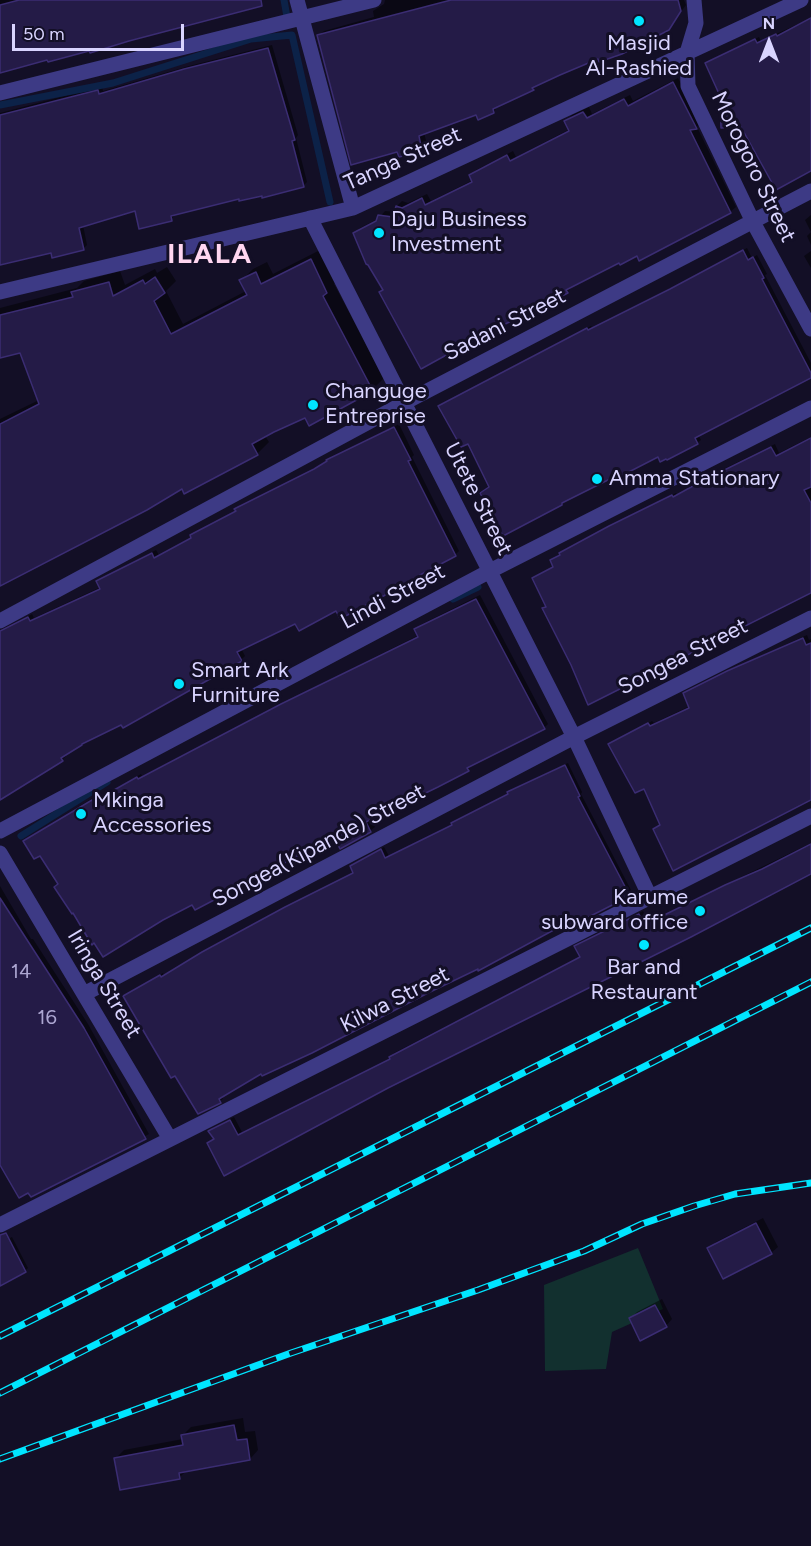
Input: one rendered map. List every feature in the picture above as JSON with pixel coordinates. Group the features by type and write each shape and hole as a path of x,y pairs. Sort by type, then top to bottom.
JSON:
{"street":[{"path":"297,0 353,208"},
{"path":"0,93 374,0"},
{"name":"Morogoro Street","path":"694,0 696,23 687,53 688,86 753,222 811,329"},
{"name":"Tanga Street","path":"0,292 353,208 801,0"},
{"name":"Sadani Street","path":"0,621 404,403 811,191"},
{"name":"Utete Street","path":"310,218 574,737 650,897"},
{"name":"Lindi Street","path":"0,831 490,571 811,408"},
{"name":"Songea Street","path":"574,737 811,618"},
{"name":"Songea(Kipande) Street","path":"84,994 574,737"},
{"name":"Kilwa Street","path":"0,1225 811,816"},
{"name":"Iringa Street","path":"0,853 170,1139"}],"green space":[{"path":"638,1248 663,1309 612,1332 606,1369 545,1371 544,1285"}],"building":[{"path":"19,0 261,0 262,6 90,53 89,51 48,62 47,60 0,73 0,5"},
{"path":"451,0 678,0 681,11 669,30 622,54 599,62 598,59 560,75 493,109 494,113 478,120 476,115 419,136 422,151 399,157 397,152 351,165 317,35"},
{"path":"811,18 811,171 776,190 741,127 721,128 720,96 705,63 755,39 757,43 776,34 777,36"},
{"path":"268,48 295,140 292,141 304,187 262,198 262,196 239,201 239,199 171,216 172,221 139,229 135,211 79,228 84,250 52,258 51,253 0,265 0,115 98,90 99,94"},
{"path":"673,82 697,129 690,130 731,213 639,261 637,256 620,265 619,263 566,290 568,293 421,369 379,292 383,290 366,264 353,233 376,221 378,215 393,217 396,206 402,208 422,198 425,205 472,182 469,175 507,155 510,161 569,131 564,121 583,112 587,118 624,99 628,106"},
{"path":"743,250 748,260 753,257 811,373 811,378 695,438 698,444 667,460 660,462 658,457 621,476 620,474 503,536 480,493 489,487 468,444 461,447 438,406"},
{"path":"311,259 327,293 323,296 373,391 309,426 305,418 274,432 252,444 258,455 184,494 182,489 147,510 0,586 0,424 39,404 20,353 0,358 0,315 73,297 71,292 109,282 113,296 143,280 145,284 155,277 165,293 154,301 171,334 247,295 239,280 256,272 261,284"},
{"path":"394,427 411,460 408,461 456,556 420,575 424,582 394,597 391,592 340,619 336,611 299,631 295,624 237,652 242,661 123,728 121,725 82,744 61,758 63,761 0,800 0,631 28,617 30,621 100,589 96,581 152,553 154,558 191,538 190,535 236,511 234,509"},
{"path":"811,438 811,487 804,490 811,503 811,593 588,705 542,608 546,607 532,578 553,567 550,560 560,555 559,553 609,526 672,495 673,497 771,447 776,456"},
{"path":"476,599 545,729 467,768 469,771 366,822 371,832 340,849 334,837 195,910 192,905 163,920 103,957 94,943 92,945 54,887 58,884 40,856 34,859 23,841 92,800 93,802 137,777 138,779 281,704 418,637 414,629"},
{"path":"803,638 806,645 811,643 811,800 673,871 653,829 660,825 644,789 635,793 608,744 648,723 650,726 689,708 683,693"},
{"path":"565,765 580,796 578,797 630,896 565,929 563,925 478,971 478,969 428,993 312,1053 262,1076 261,1074 219,1099 221,1103 198,1114 175,1076 171,1078 123,996 285,907 353,873 350,866 381,849 385,858 452,825 451,823 508,794 507,792"},
{"path":"811,844 811,874 691,937 388,1088 224,1176 207,1143 214,1139 208,1131 230,1120 238,1135 390,1059 389,1057 580,957 574,946 639,914 644,925"},
{"path":"0,898 84,1028 146,1139 31,1197 28,1193 19,1198 0,1165"},
{"path":"756,1223 772,1254 723,1279 707,1248"},
{"path":"6,1233 26,1272 0,1286 0,1235"},
{"path":"655,1305 667,1327 640,1341 629,1318"},
{"path":"234,1425 237,1440 247,1439 250,1460 179,1473 180,1479 120,1490 114,1458 183,1445 181,1435"}],"waterway":[{"path":"284,0 287,17"},
{"path":"0,105 113,83 251,39 292,35 330,202"},
{"path":"453,599 478,587"},
{"path":"21,836 107,782"}],"railway":[{"path":"0,1336 811,928"},
{"path":"0,1393 811,982"},
{"path":"0,1459 291,1353 478,1290 584,1251 642,1224 694,1206 735,1194 811,1183"}],"place":[{"name":"Masjid Al-Rashied","path":"639,21"},
{"name":"Daju Business Investment","path":"379,233"},
{"name":"Changuge Entreprise","path":"313,405"},
{"name":"Amma Stationary","path":"597,479"},
{"name":"Smart Ark Furniture","path":"179,684"},
{"name":"Mkinga Accessories","path":"81,814"},
{"name":"Karume subward office","path":"700,911"},
{"name":"Bar and Restaurant","path":"644,945"}],"district":[{"name":"ILALA","path":"210,255"}]}
